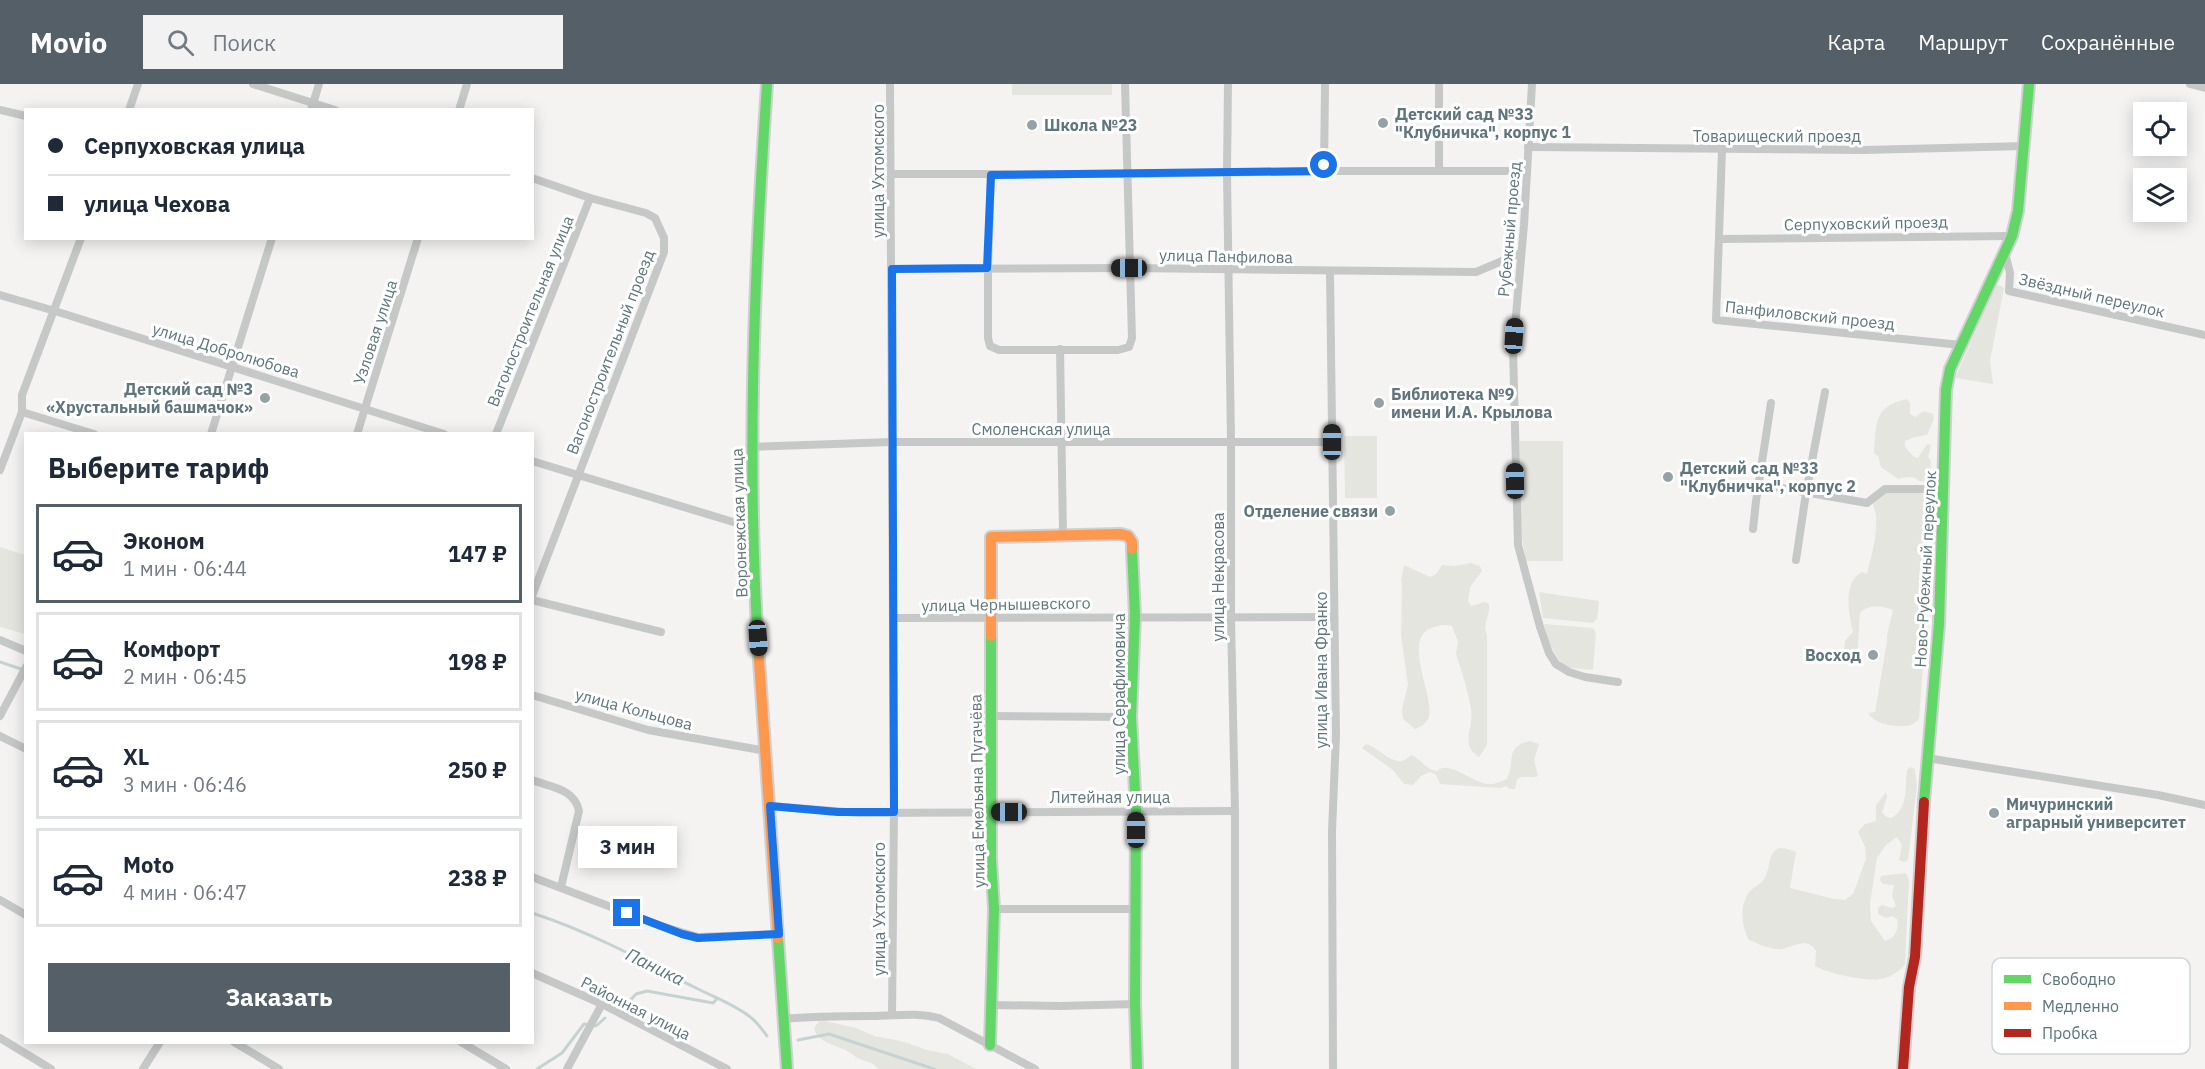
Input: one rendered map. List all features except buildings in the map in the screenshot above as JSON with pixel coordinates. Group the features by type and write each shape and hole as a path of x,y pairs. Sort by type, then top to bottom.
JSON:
{"street":[{"path":"130,108 138,84"},
{"path":"254,84 312,106 319,84"},
{"path":"460,108 467,84"},
{"name":"Воронежская улица","path":"767,84 758,222 751,447 756,616 787,1069"},
{"name":"улица Ухтомского","path":"890,84 894,812 892,1014"},
{"path":"991,175 987,268 988,342 990,346 999,350 1119,350 1129,347 1132,338 1125,84"},
{"name":"улица Некрасова","path":"1228,84 1236,1069"},
{"path":"1324,171 1325,84"},
{"path":"1439,84 1439,171"},
{"name":"Рубежный проезд","path":"1532,84 1513,348 1516,522 1521,560 1540,627 1549,653 1556,664 1577,674 1618,682"},
{"name":"Ново-Рубежный переулок","path":"1903,1069 1909,987 1915,957 1927,758 1939,624 1946,390 1950,369 2012,236 2018,211 2029,84"},
{"path":"2190,84 2205,88"},
{"path":"0,110 24,116"},
{"name":"Товарищеский проезд","path":"1528,147 1864,150 2025,146"},
{"name":"Панфиловский проезд","path":"1722,150 1721,239 1716,320 1961,345"},
{"path":"892,174 1527,171"},
{"path":"534,179 590,198"},
{"name":"Вагоностроительный проезд","path":"534,593 664,252 664,238 655,218 646,213 590,198"},
{"name":"Вагоностроительная улица","path":"497,432 590,198"},
{"name":"Серпуховский проезд","path":"1721,239 2012,236"},
{"path":"0,470 21,412 22,395 80,240"},
{"path":"212,432 271,240"},
{"name":"Узловая улица","path":"358,432 417,240"},
{"name":"улица Панфилова","path":"892,269 1129,268 1476,272 1521,253"},
{"name":"Звёздный переулок","path":"2005,253 2010,273 2009,291 2205,335"},
{"name":"улица Ивана Франко","path":"1330,271 1336,735 1332,831 1333,1069"},
{"name":"улица Добролюбова","path":"0,295 438,432"},
{"path":"1060,349 1063,535"},
{"path":"1796,560 1825,392"},
{"path":"1753,529 1771,403"},
{"path":"21,412 87,432"},
{"name":"Смоленская улица","path":"751,447 892,442 1332,442"},
{"path":"534,462 753,528"},
{"path":"1759,484 1867,503 1885,489 1944,489"},
{"name":"улица Серафимовича","path":"1063,535 1121,534 1128,536 1132,542 1135,616 1131,717 1136,810 1137,1069"},
{"name":"улица Емельяна Пугачёва","path":"990,1045 994,909 991,859 991,537 1063,535"},
{"path":"534,599 661,632"},
{"name":"улица Чернышевского","path":"893,618 1334,617"},
{"path":"0,640 24,650"},
{"path":"0,716 24,671"},
{"name":"улица Кольцова","path":"534,696 648,730 766,752"},
{"path":"990,716 1131,717"},
{"path":"0,736 24,748"},
{"path":"1927,758 2158,795 2205,805"},
{"path":"534,781 566,791 574,797 578,804 579,811 561,887"},
{"name":"Литейная улица","path":"770,806 827,812 1235,811"},
{"path":"534,878 698,938 779,934"},
{"path":"0,900 24,914"},
{"path":"994,909 1137,909"},
{"name":"Районная улица","path":"534,974 602,1004 727,1069"},
{"path":"567,1069 602,1004"},
{"path":"992,1005 1135,1004"},
{"path":"783,1019 822,1015 920,1014 939,1018 1035,1069"},
{"path":"0,1038 51,1069"},
{"path":"143,1069 159,1044"},
{"path":"237,1044 279,1069"},
{"path":"464,1044 506,1069"}],"shaded area":[{"path":"1012,84 1112,84 1112,95 1012,95"},
{"path":"1996,286 2004,288 1990,361 1993,384 1955,378"},
{"path":"1907,399 1910,403 1910,414 1915,417 1924,411 1933,414 1934,419 1927,435 1905,441 1905,447 1918,458 1927,444 1931,445 1928,457 1931,461 1930,482 1919,481 1912,477 1898,479 1881,467 1878,456 1874,453 1879,417 1888,406"},
{"path":"1344,436 1377,436 1377,498 1345,498"},
{"path":"1520,441 1563,441 1563,561 1526,561 1520,516"},
{"path":"1887,492 1928,493 1930,508 1925,566 1926,594 1919,632 1924,654 1919,719 1912,725 1906,726 1881,723 1868,713 1875,712 1893,610 1875,607 1863,610 1860,613 1857,657 1853,659 1844,652 1845,641 1853,632 1849,591 1856,577 1862,572 1867,574 1876,530 1873,504"},
{"path":"0,547 24,555 24,634 0,627"},
{"path":"1471,563 1480,566 1482,571 1470,587 1468,601 1471,606 1485,602 1489,604 1485,626 1487,635 1487,745 1479,757 1473,752 1468,741 1471,709 1456,653 1458,642 1452,626 1434,627 1424,633 1420,642 1421,668 1430,707 1428,719 1415,729 1403,719 1402,709 1408,685 1401,635 1401,580 1404,565 1430,577 1436,574 1442,565 1454,566"},
{"path":"1539,592 1599,601 1597,619 1593,623 1543,618"},
{"path":"1544,624 1593,628 1596,633 1593,670 1571,668 1559,660 1552,648"},
{"path":"1530,741 1539,744 1534,760 1538,776 1517,779 1515,789 1506,786 1500,788 1440,784 1436,775 1430,772 1421,776 1413,785 1404,784 1393,770 1362,748 1366,744 1372,746 1388,757 1400,761 1411,755 1433,770 1448,768 1482,783 1491,784 1507,779 1514,751 1517,747"},
{"path":"1910,767 1915,769 1917,786 1908,860 1904,862 1899,860 1902,845 1897,837 1886,845 1877,858 1870,904 1871,921 1885,941 1889,940 1896,933 1897,919 1892,916 1886,918 1878,914 1878,908 1882,905 1892,908 1896,906 1892,896 1894,885 1883,884 1880,880 1881,876 1906,873 1909,880 1905,965 1894,974 1884,978 1874,980 1857,978 1815,966 1816,951 1808,944 1777,949 1749,940 1743,922 1744,902 1750,891 1764,879 1772,855 1779,848 1796,852 1790,888 1834,899 1845,900 1853,894 1866,859 1865,847 1858,832 1865,824 1876,821 1876,805 1886,792 1887,797 1882,812 1885,816 1890,818 1900,810 1903,805 1907,770"},
{"path":"820,1020 948,1054 976,1069 878,1069 871,1063 819,1037 814,1028"}],"waterway":[{"name":"Паника","path":"0,662 24,670"},
{"name":"Паника","path":"534,914 594,937 729,1003 752,1018 767,1036"},
{"path":"625,1006 636,994 647,991 713,1003 717,999"},
{"path":"537,1069 562,1053 584,1024 596,1026 605,1018"},
{"name":"Паника","path":"798,1040 829,1034 934,1069"}],"traffic: fast":[{"path":"759,660 752,444 755,300 767,84"},
{"path":"1924,802 1939,624 1946,390 1950,369 2012,236 2018,211 2029,84"},
{"path":"1132,549 1135,616 1131,717 1136,810 1137,1069"},
{"path":"990,1045 994,909 991,859 991,636"},
{"path":"778,938 787,1069"}],"traffic: slow":[{"path":"991,636 991,537 1121,534 1128,536 1132,542 1132,549"},
{"path":"759,660 778,938"}],"traffic: jam":[{"path":"1903,1069 1909,987 1915,957 1924,802"}],"place":[{"name":"Детский сад №33 \"Клубничка\", корпус 1","path":"1383,123"},
{"name":"Школа №23","path":"1032,125"},
{"name":"Детский сад №3 «Хрустальный башмачок»","path":"265,398"},
{"name":"Библиотека №9 имени И.А. Крылова","path":"1379,403"},
{"name":"Детский сад №33 \"Клубничка\", корпус 2","path":"1668,477"},
{"name":"Отделение связи","path":"1390,511"},
{"name":"Восход","path":"1873,655"},
{"name":"Мичуринский аграрный университет","path":"1994,813"}],"route":[{"path":"627,913 698,938 779,934 770,806 816,811 894,812 891,532 892,269 987,268 991,175 1324,171 1324,165"}]}
